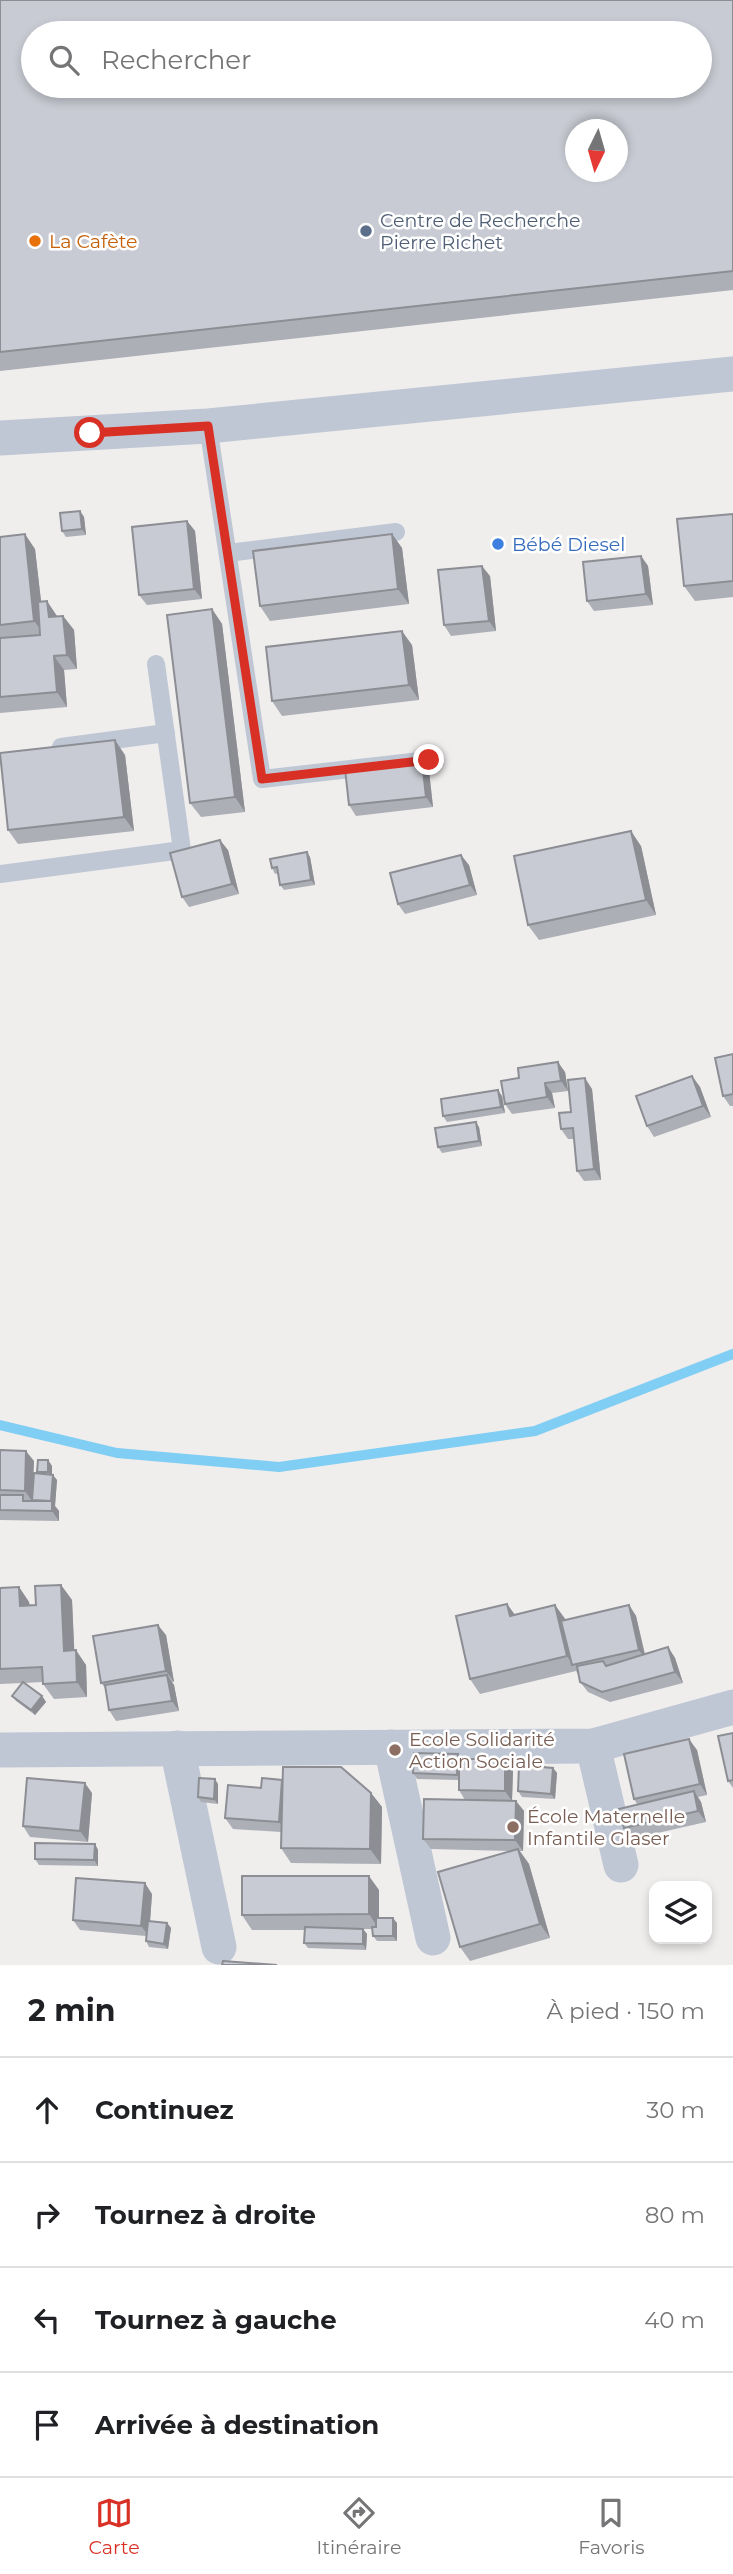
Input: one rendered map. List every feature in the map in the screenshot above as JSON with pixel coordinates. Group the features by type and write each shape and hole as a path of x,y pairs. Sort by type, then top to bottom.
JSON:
{"street":[{"path":"0,438 208,426 733,374"},
{"path":"0,1750 593,1746 733,1707"},
{"path":"593,1746 621,1865"},
{"path":"391,1747 433,1938"},
{"path":"177,1748 219,1947"}],"lane":[{"path":"208,426 262,779 429,760"},
{"path":"228,553 396,532"},
{"path":"0,874 182,850 156,664"},
{"path":"40,749 166,733"}],"building":[{"name":"Centre de Recherche Pierre Richet","path":"0,0 733,0 733,271 0,352"},
{"path":"80,511 82,529 62,531 60,513"},
{"path":"733,514 733,581 684,586 677,519"},
{"path":"187,521 194,589 139,595 132,527"},
{"path":"25,534 34,621 0,625 0,537"},
{"path":"392,534 398,589 260,606 253,551"},
{"path":"641,556 646,594 587,601 583,562"},
{"path":"482,566 489,621 444,625 438,570"},
{"path":"47,601 49,617 63,616 67,655 54,656 57,692 0,697 0,638 40,635 38,602"},
{"path":"212,609 235,797 190,803 167,615"},
{"path":"402,631 409,685 272,701 266,647"},
{"path":"115,740 124,817 8,830 0,753"},
{"path":"422,761 426,797 349,805 345,769"},
{"path":"631,831 646,900 528,925 514,856"},
{"path":"220,840 232,884 182,897 170,853"},
{"path":"307,852 311,880 280,885 277,867 272,868 270,859"},
{"path":"461,855 470,885 398,904 390,873"},
{"path":"733,1054 733,1094 723,1096 715,1058"},
{"path":"558,1062 561,1081 545,1083 547,1097 505,1104 501,1081 519,1078 518,1068"},
{"path":"692,1076 703,1106 647,1126 636,1096"},
{"path":"585,1078 594,1169 577,1171 573,1128 561,1129 559,1113 571,1112 568,1080"},
{"path":"498,1090 501,1107 443,1116 441,1099"},
{"path":"476,1122 479,1141 438,1147 435,1128"},
{"path":"0,1450 26,1451 25,1491 0,1490"},
{"path":"38,1460 48,1460 48,1472 37,1472"},
{"path":"34,1473 53,1475 51,1501 32,1500"},
{"path":"0,1495 23,1495 23,1501 52,1501 52,1511 0,1510"},
{"path":"61,1585 64,1651 76,1650 77,1682 43,1684 42,1667 0,1669 0,1588 19,1587 20,1606 36,1605 35,1586"},
{"path":"507,1604 510,1616 555,1605 567,1656 470,1679 456,1616"},
{"path":"629,1605 639,1650 572,1665 561,1621"},
{"path":"158,1625 166,1671 101,1683 93,1636"},
{"path":"668,1647 675,1672 602,1692 580,1682 577,1666 603,1661 606,1666"},
{"path":"167,1675 172,1701 109,1710 105,1685"},
{"path":"23,1682 42,1696 31,1710 12,1696"},
{"path":"733,1733 733,1780 728,1781 718,1736"},
{"path":"689,1739 700,1784 634,1799 624,1754"},
{"path":"414,1753 458,1754 457,1775 413,1773"},
{"path":"459,1759 505,1759 505,1791 459,1790"},
{"path":"519,1765 553,1768 551,1794 518,1791"},
{"path":"283,1767 341,1767 371,1793 370,1849 281,1848"},
{"path":"27,1778 85,1783 80,1831 23,1826"},
{"path":"199,1778 215,1779 214,1799 198,1797"},
{"path":"262,1778 282,1780 279,1822 225,1818 228,1785 261,1788"},
{"path":"694,1791 698,1811 624,1828 619,1809"},
{"path":"424,1799 516,1801 515,1840 423,1839"},
{"path":"35,1843 95,1844 94,1860 35,1859"},
{"path":"518,1849 540,1924 460,1947 438,1872"},
{"path":"242,1876 369,1876 369,1914 242,1915"},
{"path":"76,1878 145,1883 141,1926 73,1920"},
{"path":"376,1918 393,1918 393,1936 373,1936 372,1927 376,1927"},
{"path":"148,1921 167,1923 164,1944 146,1941"},
{"path":"305,1927 363,1929 363,1944 304,1943"},
{"path":"223,1961 277,1965 222,1965"}],"waterway":[{"path":"0,1425 117,1453 279,1467 535,1431 733,1354"}],"place":[{"name":"Centre de Recherche Pierre Richet","path":"366,231"},
{"name":"La Cafète","path":"35,241"},
{"name":"Bébé Diesel","path":"498,544"},
{"name":"Ecole Solidarité Action Sociale","path":"395,1750"},
{"name":"École Maternelle Infantile Glaser","path":"513,1827"}],"route":[{"path":"90,433 208,426 262,779 429,760"}]}
